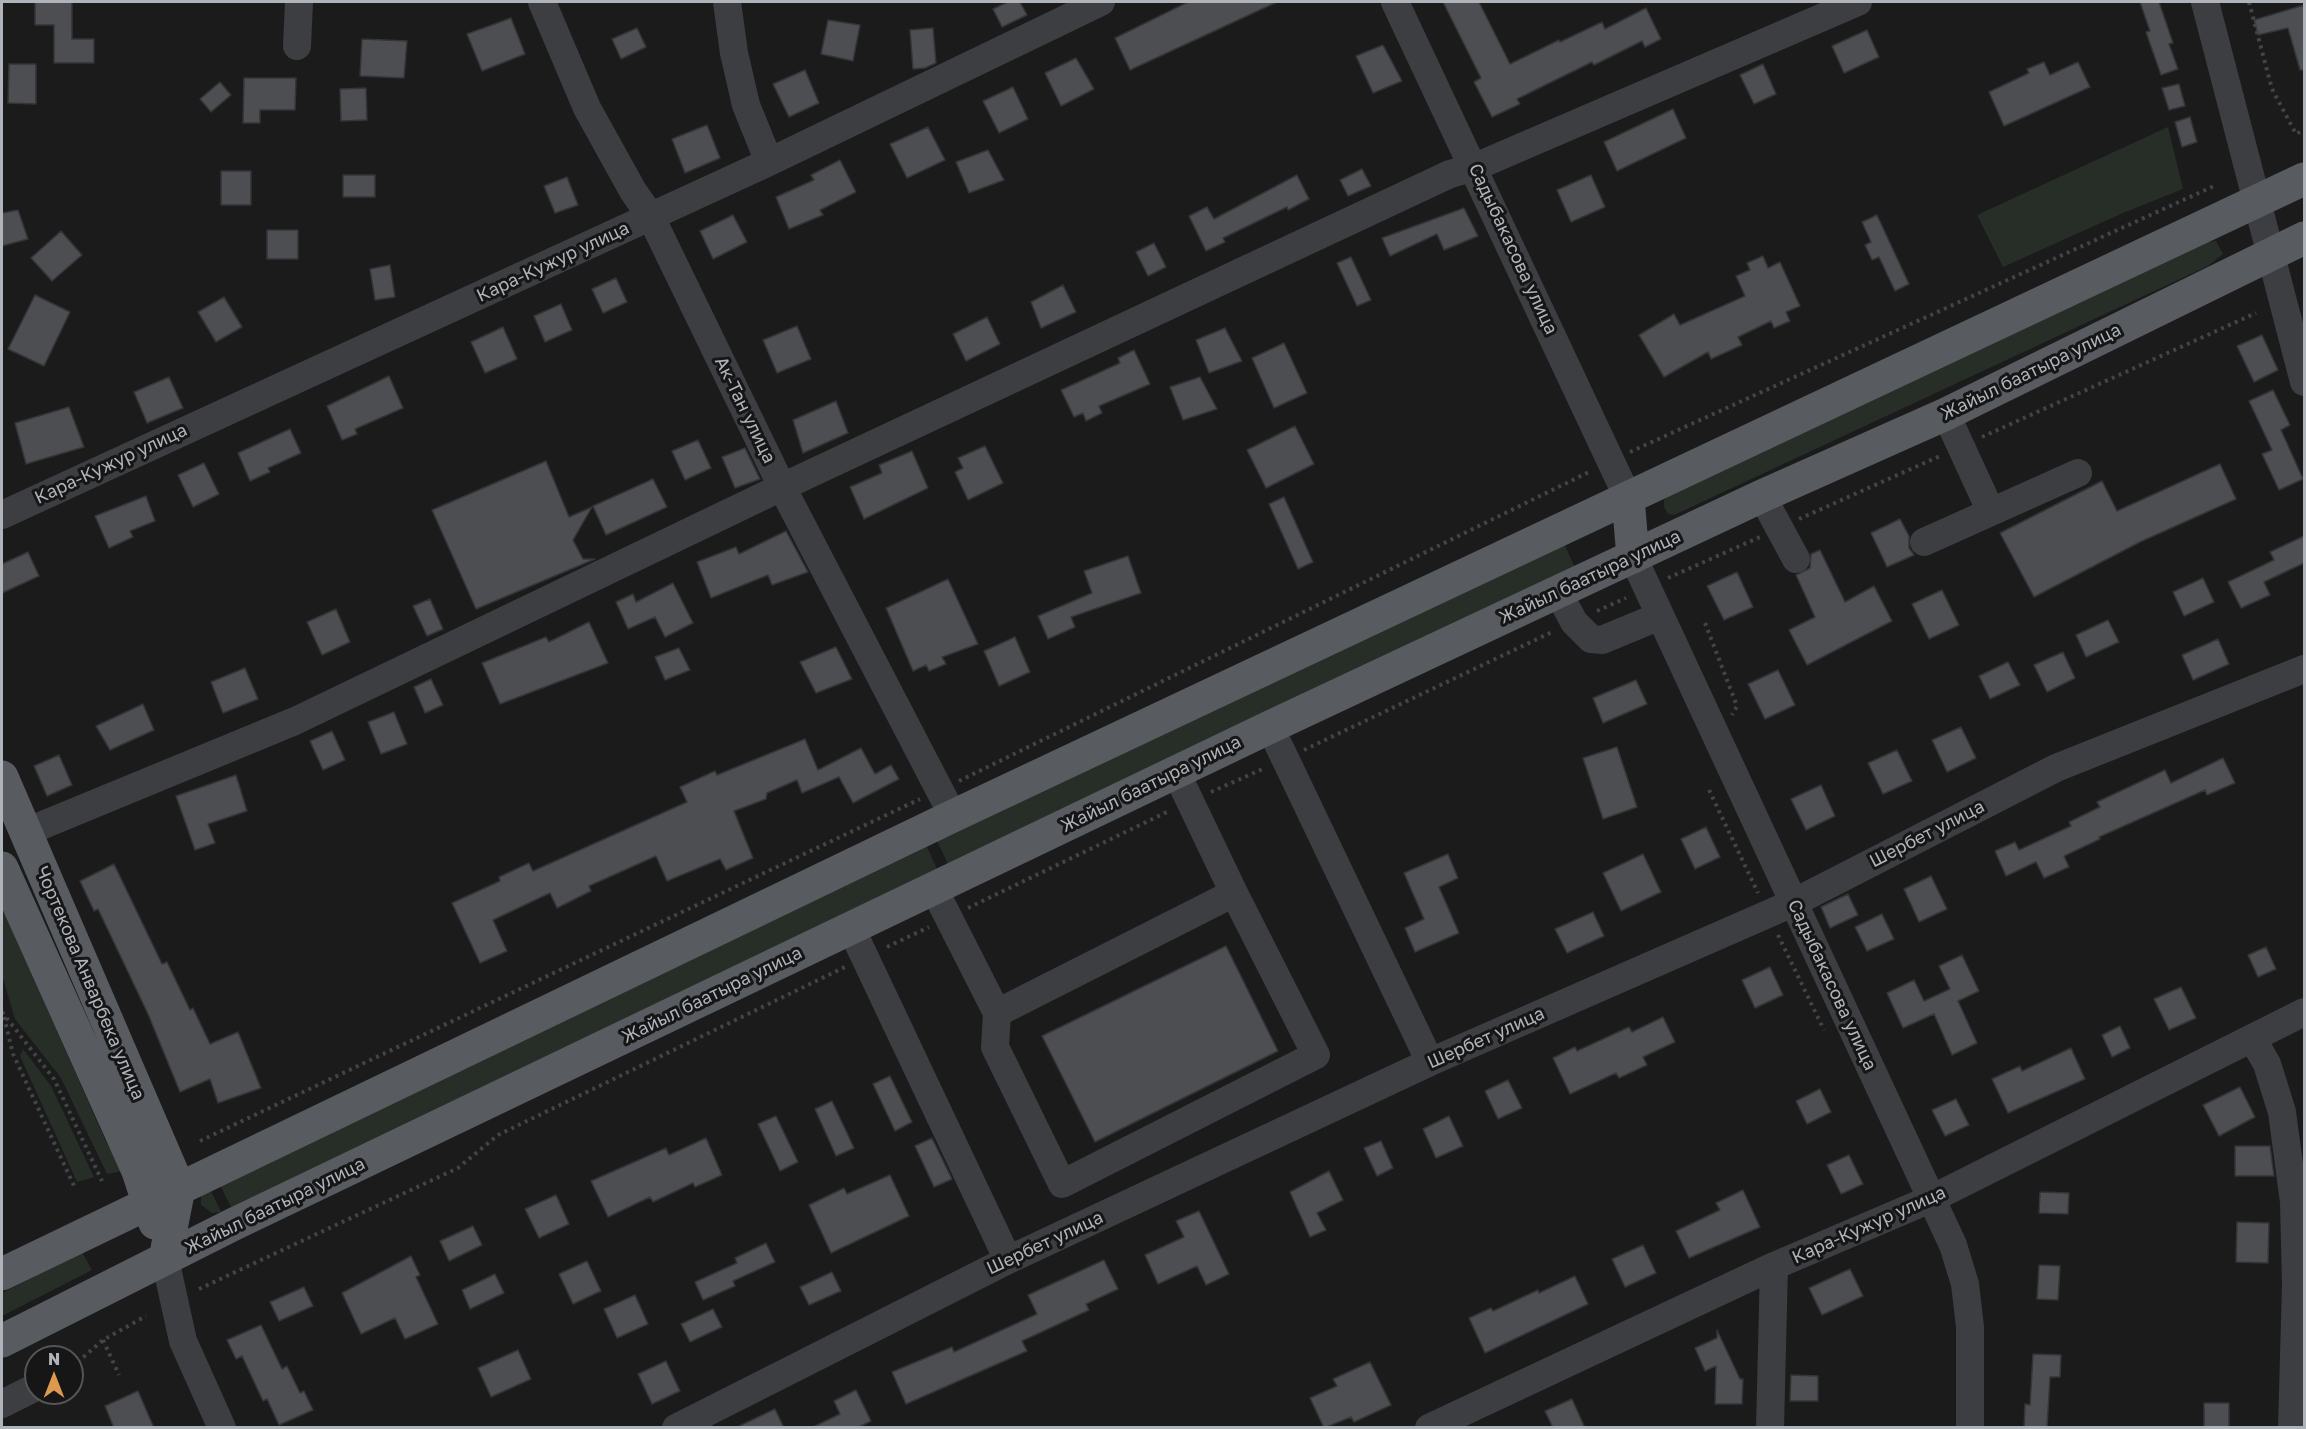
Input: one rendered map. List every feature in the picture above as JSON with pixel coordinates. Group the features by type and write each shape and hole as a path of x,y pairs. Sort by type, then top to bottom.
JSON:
{"main road":[{"path":"2,1274 179,1188 946,803 1628,498 2304,179"},
{"name":"Жайыл баатыра улица","path":"2,1341 165,1259 934,889 1183,787 1270,727 1762,496 1946,414 2304,238"},
{"path":"1628,498 1633,557"},
{"name":"Чортекова Анварбека улица","path":"2,777 179,1188"},
{"name":"Чортекова Анварбека улица","path":"2,867 150,1202 165,1259"},
{"path":"165,1259 179,1188"}],"street":[{"path":"297,46 299,2"},
{"name":"Ак-Тан улица","path":"542,2 587,108 633,191 651,217 782,487 946,803"},
{"path":"727,2 734,53 746,105 769,162"},
{"name":"Кара-Кужур улица","path":"4,506 651,217 1101,2"},
{"name":"Садыбакасова улица","path":"1395,2 1628,498"},
{"path":"26,832 296,721 782,487 1439,179 1858,2"},
{"path":"2205,2 2304,382"},
{"path":"1946,414 1963,446 1990,512"},
{"path":"1923,542 2078,473"},
{"path":"1762,496 1796,559"},
{"name":"Садыбакасова улица","path":"1633,557 1953,1245 1965,1284 1970,1327 1970,1428"},
{"path":"1558,592 1574,622 1591,639 1602,640 1660,616"},
{"name":"Шербет улица","path":"676,1428 1008,1260 1431,1062 1793,903 2056,768 2304,669"},
{"path":"1270,727 1431,1062"},
{"path":"934,889 997,1012 995,1047 1062,1184 1316,1055 1234,894 1183,787"},
{"path":"997,1012 1234,894"},
{"path":"851,928 1008,1260"},
{"name":"Кара-Кужур улица","path":"1429,1428 1774,1266 1933,1198 2304,1012"},
{"path":"2252,1038 2266,1064 2282,1112 2294,1203 2296,1285 2292,1428"},
{"path":"165,1259 183,1341 222,1428"},
{"path":"1770,1428 1774,1266"},
{"path":"2,1404 24,1393"}],"path":[{"path":"2249,2 2272,88 2296,134 2304,130"},
{"path":"200,1141 946,803 1611,461 2214,186"},
{"path":"200,1288 458,1167 498,1135 949,918 1183,787 1285,759 1647,588 2256,313"},
{"path":"1709,790 1761,900"},
{"path":"2,1014 54,1079 102,1181"},
{"path":"2,1014 13,1054 75,1188"},
{"path":"84,1357 103,1340 146,1317"},
{"path":"103,1340 119,1375"}],"shaded area":[{"path":"2168,127 2183,189 2123,213 2003,267 1977,215"},
{"path":"2216,241 2223,254 2208,266 1674,515 1668,514 1664,507 1664,500 1671,493 2196,244"},
{"path":"1564,543 1575,568 948,864 937,841"},
{"path":"927,847 937,869 231,1207 219,1183"},
{"path":"2,907 106,1142 123,1171 107,1174 61,1078 15,1019 2,975"},
{"path":"23,1049 51,1086 94,1177 77,1182 20,1056"},
{"path":"209,1187 221,1212 212,1213 201,1205 201,1194"},
{"path":"82,1252 92,1270 2,1316 2,1293"}],"building":[{"path":"35,2 72,2 72,39 94,39 94,63 54,63 54,25 35,25"},
{"path":"1008,2 1020,2 1027,15 1002,27 993,9"},
{"path":"1188,2 1277,2 1130,70 1115,38"},
{"path":"1443,2 1479,2 1510,64 1602,22 1605,29 1646,8 1661,39 1645,47 1642,41 1594,65 1592,62 1517,99 1520,104 1492,117 1474,82 1481,78"},
{"path":"2140,2 2159,2 2173,43 2169,44 2178,69 2161,75 2146,32 2150,31"},
{"path":"2304,5 2304,70 2300,70 2288,28 2258,35 2254,20"},
{"path":"511,18 525,54 482,71 467,34"},
{"path":"828,20 860,25 853,61 821,54"},
{"path":"637,28 646,47 621,59 612,39"},
{"path":"933,28 936,63 925,68 913,69 910,30"},
{"path":"1867,30 1879,57 1844,73 1832,46"},
{"path":"362,39 407,41 404,78 360,76"},
{"path":"1383,45 1402,81 1373,93 1356,56"},
{"path":"1076,58 1094,89 1061,106 1045,73"},
{"path":"2044,62 2050,75 2078,62 2090,87 2004,126 1989,92 2029,73 2027,69"},
{"path":"9,64 36,64 36,104 8,103"},
{"path":"1763,64 1776,94 1754,104 1740,75"},
{"path":"805,70 819,103 789,117 773,84"},
{"path":"244,78 296,78 295,110 260,110 260,123 243,123"},
{"path":"220,82 231,95 211,112 200,99"},
{"path":"2179,84 2185,106 2169,110 2162,88"},
{"path":"1013,87 1028,119 999,133 983,101"},
{"path":"366,88 367,120 341,121 340,89"},
{"path":"1673,109 1686,138 1617,171 1604,142"},
{"path":"2190,117 2197,142 2182,147 2175,122"},
{"path":"707,125 720,158 685,173 672,139"},
{"path":"928,127 945,160 907,178 890,144"},
{"path":"988,150 1004,180 969,193 956,162"},
{"path":"840,160 856,192 820,210 823,215 789,229 776,197 814,180 811,175"},
{"path":"1362,169 1371,186 1348,196 1340,180"},
{"path":"221,171 251,171 251,205 221,205"},
{"path":"343,175 375,175 375,197 343,197"},
{"path":"1297,175 1309,199 1288,210 1287,207 1223,238 1225,242 1206,251 1189,216 1207,207 1214,219"},
{"path":"1591,175 1605,207 1571,222 1557,190"},
{"path":"567,177 578,205 555,213 544,186"},
{"path":"1464,208 1478,236 1444,250 1437,234 1390,256 1382,238"},
{"path":"18,210 28,239 2,246 2,213"},
{"path":"733,215 747,242 713,259 700,231"},
{"path":"1877,215 1909,284 1895,291 1879,257 1872,260 1865,245 1871,242 1862,222"},
{"path":"267,230 298,230 298,259 267,259"},
{"path":"61,231 82,255 52,281 31,258"},
{"path":"1154,243 1166,267 1148,276 1136,252"},
{"path":"1763,256 1768,268 1780,262 1800,306 1786,312 1790,321 1774,328 1771,321 1738,337 1742,345 1711,359 1708,352 1664,377 1639,335 1674,314 1680,325 1745,296 1736,276 1750,270 1747,263"},
{"path":"1351,257 1371,300 1357,306 1337,263"},
{"path":"390,265 395,297 375,300 370,269"},
{"path":"616,278 627,302 603,313 592,289"},
{"path":"1063,285 1076,312 1041,328 1031,302"},
{"path":"35,295 70,312 44,366 8,349"},
{"path":"224,297 242,327 216,342 198,312"},
{"path":"561,304 572,330 545,342 534,316"},
{"path":"987,317 1000,344 966,361 953,334"},
{"path":"797,326 811,359 777,373 763,340"},
{"path":"503,327 517,359 485,373 471,342"},
{"path":"1225,328 1242,361 1209,373 1196,340"},
{"path":"2262,335 2278,370 2254,382 2237,346"},
{"path":"1284,343 1307,393 1274,408 1252,358"},
{"path":"1134,350 1150,384 1099,406 1102,413 1086,421 1083,413 1074,417 1061,390 1120,363 1118,358"},
{"path":"389,376 403,408 355,429 357,434 342,440 327,406"},
{"path":"169,377 183,408 147,423 134,392"},
{"path":"1200,377 1217,409 1183,420 1170,387"},
{"path":"2273,390 2290,425 2281,430 2303,479 2279,490 2262,454 2272,450 2249,401"},
{"path":"836,401 848,433 803,453 793,420"},
{"path":"69,407 84,447 26,464 15,423"},
{"path":"1295,426 1314,464 1266,488 1247,450"},
{"path":"290,429 301,453 268,468 270,472 250,481 238,453"},
{"path":"698,440 711,468 685,480 672,451"},
{"path":"985,446 1003,483 968,500 955,472 963,468 958,458"},
{"path":"745,448 760,479 735,488 722,457"},
{"path":"912,451 928,488 864,519 850,487 882,473 879,465"},
{"path":"546,461 569,517 592,507 573,540 583,559 595,559 476,609 432,510"},
{"path":"204,463 219,494 193,507 178,475"},
{"path":"2220,464 2236,499 2140,542 2034,597 2000,533 2102,481 2117,511"},
{"path":"653,479 667,507 606,535 593,506"},
{"path":"146,496 155,521 130,531 133,537 109,548 95,516"},
{"path":"1284,497 1313,562 1298,569 1269,504"},
{"path":"1900,519 1909,536 1909,548 1914,555 1887,567 1871,533"},
{"path":"786,531 808,572 772,585 768,575 711,598 697,562 736,547 739,554"},
{"path":"2304,536 2304,563 2264,582 2270,595 2241,608 2228,582 2274,560 2270,552"},
{"path":"1820,550 1845,602 1874,586 1892,621 1807,665 1789,630 1815,617 1796,575 1810,568 1811,554"},
{"path":"28,552 39,576 2,593 2,564"},
{"path":"1128,556 1141,593 1071,617 1075,627 1048,639 1038,616 1092,593 1084,571"},
{"path":"1737,572 1753,607 1724,620 1707,586"},
{"path":"2203,578 2214,602 2184,616 2173,592"},
{"path":"948,579 978,644 942,657 946,664 929,671 926,665 913,671 886,608"},
{"path":"673,583 693,623 665,637 655,617 628,629 616,602 633,594 636,602"},
{"path":"1942,590 1959,625 1929,639 1912,604"},
{"path":"430,599 443,629 427,636 413,606"},
{"path":"336,609 350,642 322,655 307,622"},
{"path":"2108,620 2119,642 2086,657 2076,635"},
{"path":"589,622 608,663 500,704 482,663 546,637 549,642"},
{"path":"1015,637 1030,672 999,686 984,651"},
{"path":"2218,639 2229,664 2193,680 2182,655"},
{"path":"836,647 852,679 816,693 800,662"},
{"path":"679,648 690,670 665,680 655,657"},
{"path":"2063,652 2075,678 2047,692 2034,665"},
{"path":"2008,662 2020,685 1990,699 1979,676"},
{"path":"245,668 258,699 223,713 211,682"},
{"path":"1778,670 1795,705 1765,719 1748,684"},
{"path":"431,679 443,705 425,713 414,687"},
{"path":"1636,680 1647,704 1603,723 1593,698"},
{"path":"143,704 154,730 110,750 96,726"},
{"path":"394,712 407,744 381,754 368,722"},
{"path":"1961,727 1976,758 1947,772 1932,740"},
{"path":"332,731 345,760 323,770 310,741"},
{"path":"805,739 818,770 861,748 875,774 891,765 899,779 853,803 839,777 802,793 797,780 767,793 766,799 734,811 753,858 726,870 720,859 667,881 656,856 589,886 591,891 557,908 550,893 493,920 507,951 480,963 452,903 500,881 499,877 529,863 533,871 687,802 680,787 715,771 717,775"},
{"path":"1617,747 1637,807 1603,819 1583,758"},
{"path":"1897,750 1912,781 1883,794 1868,763"},
{"path":"59,755 72,785 47,796 34,766"},
{"path":"2223,758 2235,783 2207,795 2205,790 2099,837 2100,839 2064,856 2069,867 2044,878 2036,862 2006,876 1995,851 2015,842 2019,850 2071,826 2069,822 2100,807 2097,802 2165,770 2171,783"},
{"path":"236,775 247,811 208,824 215,843 195,850 176,796"},
{"path":"1821,785 1835,816 1806,830 1791,799"},
{"path":"1706,827 1720,857 1695,869 1681,839"},
{"path":"1448,854 1458,878 1439,887 1459,933 1415,952 1405,928 1424,919 1404,873"},
{"path":"1643,854 1661,892 1621,911 1603,873"},
{"path":"114,864 162,964 167,962 190,1010 193,1008 210,1044 238,1032 261,1088 218,1103 210,1079 180,1092 148,1014 98,909 94,911 80,881"},
{"path":"1931,876 1947,909 1919,922 1904,889"},
{"path":"1848,894 1858,915 1830,928 1821,907"},
{"path":"1593,912 1604,936 1567,953 1555,929"},
{"path":"1882,914 1894,939 1867,951 1855,927"},
{"path":"1226,946 1278,1051 1095,1142 1042,1036"},
{"path":"2266,947 2276,969 2258,977 2248,955"},
{"path":"1962,955 1979,991 1958,1001 1977,1043 1952,1055 1934,1014 1903,1028 1887,993 1914,980 1924,1001 1950,989 1939,966"},
{"path":"1770,967 1783,995 1755,1008 1742,980"},
{"path":"2181,987 2196,1018 2169,1030 2154,999"},
{"path":"1663,1017 1675,1042 1643,1057 1647,1065 1619,1078 1616,1073 1570,1094 1553,1058 1575,1047 1577,1051 1629,1027 1632,1032"},
{"path":"2120,1026 2130,1048 2112,1057 2102,1035"},
{"path":"2071,1048 2085,1079 2008,1113 1992,1079 2020,1066 2022,1071"},
{"path":"890,1076 912,1122 895,1131 873,1084"},
{"path":"1508,1080 1522,1108 1498,1119 1485,1091"},
{"path":"2240,1087 2255,1117 2219,1136 2203,1105"},
{"path":"1820,1089 1831,1112 1807,1124 1796,1101"},
{"path":"1956,1099 1969,1125 1945,1136 1932,1110"},
{"path":"832,1101 854,1148 836,1156 815,1109"},
{"path":"776,1116 798,1162 780,1171 758,1124"},
{"path":"1449,1116 1463,1146 1436,1158 1423,1129"},
{"path":"706,1138 722,1175 695,1187 693,1183 653,1202 650,1197 608,1217 591,1181 666,1148 669,1155"},
{"path":"932,1138 952,1179 934,1187 915,1146"},
{"path":"1381,1141 1393,1168 1377,1176 1364,1148"},
{"path":"2235,1146 2270,1146 2274,1176 2235,1176"},
{"path":"1849,1155 1863,1184 1841,1194 1827,1165"},
{"path":"1329,1171 1343,1200 1317,1213 1326,1230 1310,1237 1290,1192"},
{"path":"890,1175 909,1216 831,1253 809,1205 844,1188 847,1194"},
{"path":"1743,1190 1760,1227 1689,1258 1676,1231 1720,1210 1716,1203"},
{"path":"2040,1192 2069,1193 2068,1214 2039,1213"},
{"path":"556,1195 569,1224 539,1238 525,1209"},
{"path":"1199,1211 1229,1274 1206,1285 1197,1266 1158,1284 1145,1255 1184,1237 1176,1221"},
{"path":"2237,1222 2269,1223 2268,1263 2236,1262"},
{"path":"473,1226 482,1245 449,1261 440,1241"},
{"path":"766,1243 775,1262 733,1281 735,1286 703,1300 695,1282 737,1263 735,1258"},
{"path":"1643,1245 1656,1273 1625,1287 1612,1259"},
{"path":"411,1256 420,1275 416,1277 438,1324 405,1339 395,1318 361,1334 342,1293"},
{"path":"1104,1260 1118,1289 1086,1304 1089,1310 1022,1341 1027,1351 906,1404 892,1372 952,1347 954,1352 1037,1314 1028,1295"},
{"path":"587,1261 601,1291 573,1304 559,1274"},
{"path":"2039,1265 2060,1266 2058,1300 2037,1299"},
{"path":"1850,1269 1863,1296 1822,1315 1809,1288"},
{"path":"832,1272 841,1291 809,1305 800,1287"},
{"path":"495,1274 504,1293 470,1309 462,1290"},
{"path":"1575,1276 1588,1304 1485,1353 1469,1318 1491,1308 1493,1311 1538,1290 1539,1293"},
{"path":"304,1287 313,1306 279,1321 270,1302"},
{"path":"635,1295 648,1324 617,1338 604,1309"},
{"path":"713,1309 722,1327 690,1342 681,1324"},
{"path":"261,1325 282,1369 287,1366 300,1393 304,1391 313,1410 279,1425 267,1399 263,1401 242,1356 236,1359 227,1340"},
{"path":"1717,1330 1740,1379 1743,1379 1742,1404 1715,1404 1716,1366 1705,1371 1695,1348 1717,1338"},
{"path":"518,1350 531,1379 491,1397 478,1368"},
{"path":"2033,1354 2061,1355 2060,1377 2050,1377 2047,1428 2024,1428 2025,1404 2030,1405"},
{"path":"666,1361 680,1391 652,1404 638,1374"},
{"path":"1370,1362 1391,1405 1354,1422 1351,1417 1324,1428 1310,1398 1337,1386 1333,1379"},
{"path":"1791,1375 1818,1376 1818,1401 1790,1401"},
{"path":"856,1390 871,1421 857,1428 811,1428 840,1414 834,1401"},
{"path":"138,1391 154,1428 114,1428 105,1406"},
{"path":"1572,1399 1585,1428 1553,1428 1545,1411"},
{"path":"2204,1403 2229,1403 2229,1428 2204,1428"},
{"path":"775,1409 784,1428 735,1428"}]}
